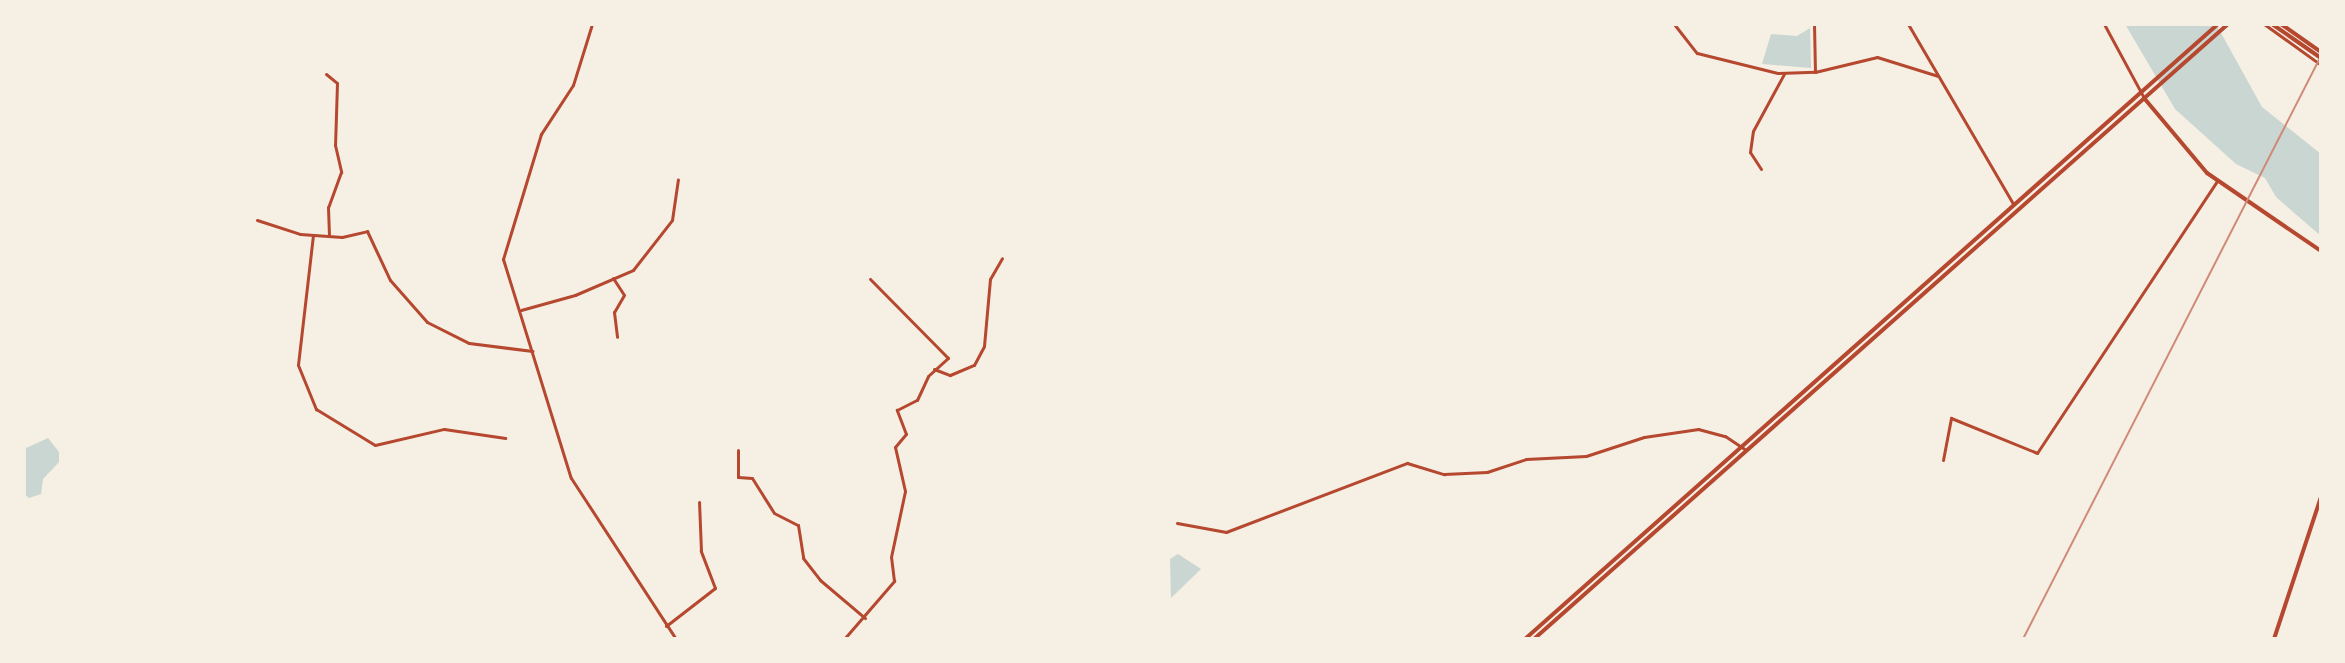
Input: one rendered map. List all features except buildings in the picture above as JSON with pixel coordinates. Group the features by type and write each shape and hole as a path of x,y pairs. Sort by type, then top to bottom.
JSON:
{"main road":[{"path":"1525,639 1744,449 2218,24"},
{"path":"1534,639 2228,24"},
{"path":"2272,24 2321,58"},
{"path":"2281,24 2321,52"},
{"path":"2144,98 2181,148 2217,181 2321,251"},
{"path":"2274,639 2321,497"}],"street":[{"path":"592,24 573,85 541,134 504,251 571,478 676,639"},
{"path":"1674,24 1697,53 1784,74 1815,72 1877,57 1938,76"},
{"path":"1814,24 1815,72"},
{"path":"1908,24 2014,205"},
{"path":"2104,24 2144,98"},
{"path":"2264,24 2321,65"},
{"path":"326,74 337,83 335,145 341,169 327,210 329,236"},
{"path":"1761,169 1750,152 1753,131 1784,74"},
{"path":"521,310 635,269 668,228 676,207 678,179"},
{"path":"1943,460 1951,418 2037,453 2217,181"},
{"path":"257,220 313,235 368,232 390,280 427,322 469,343 533,351"},
{"path":"313,235 298,365 316,409 375,445 444,429 505,438"},
{"path":"934,369 950,375 974,365 984,346 990,279 1002,258"},
{"path":"613,278 624,295 614,312 617,337"},
{"path":"844,639 894,581 891,557 905,491 895,447 906,434 897,410 917,400 934,369 946,362 946,351 870,279"},
{"path":"1177,523 1226,532 1407,463 1444,474 1487,472 1526,459 1586,456 1644,437 1698,429 1725,436 1744,449"},
{"path":"738,450 738,477 752,478 774,513 798,525 804,560 865,618"},
{"path":"666,626 715,588 701,551 699,502"},
{"path":"1218,639 1225,639"}],"shaded area":[{"path":"2125,24 2216,24 2262,107 2321,154 2321,236 2276,197 2265,178 2236,164 2175,109"},
{"path":"1810,28 1811,68 1762,64 1771,34 1797,36"},
{"path":"48,438 59,452 59,462 43,479 41,494 29,498 24,494 24,449"},
{"path":"1178,554 1201,569 1171,598 1170,559"}],"railway":[{"path":"2023,639 2321,56"}]}
